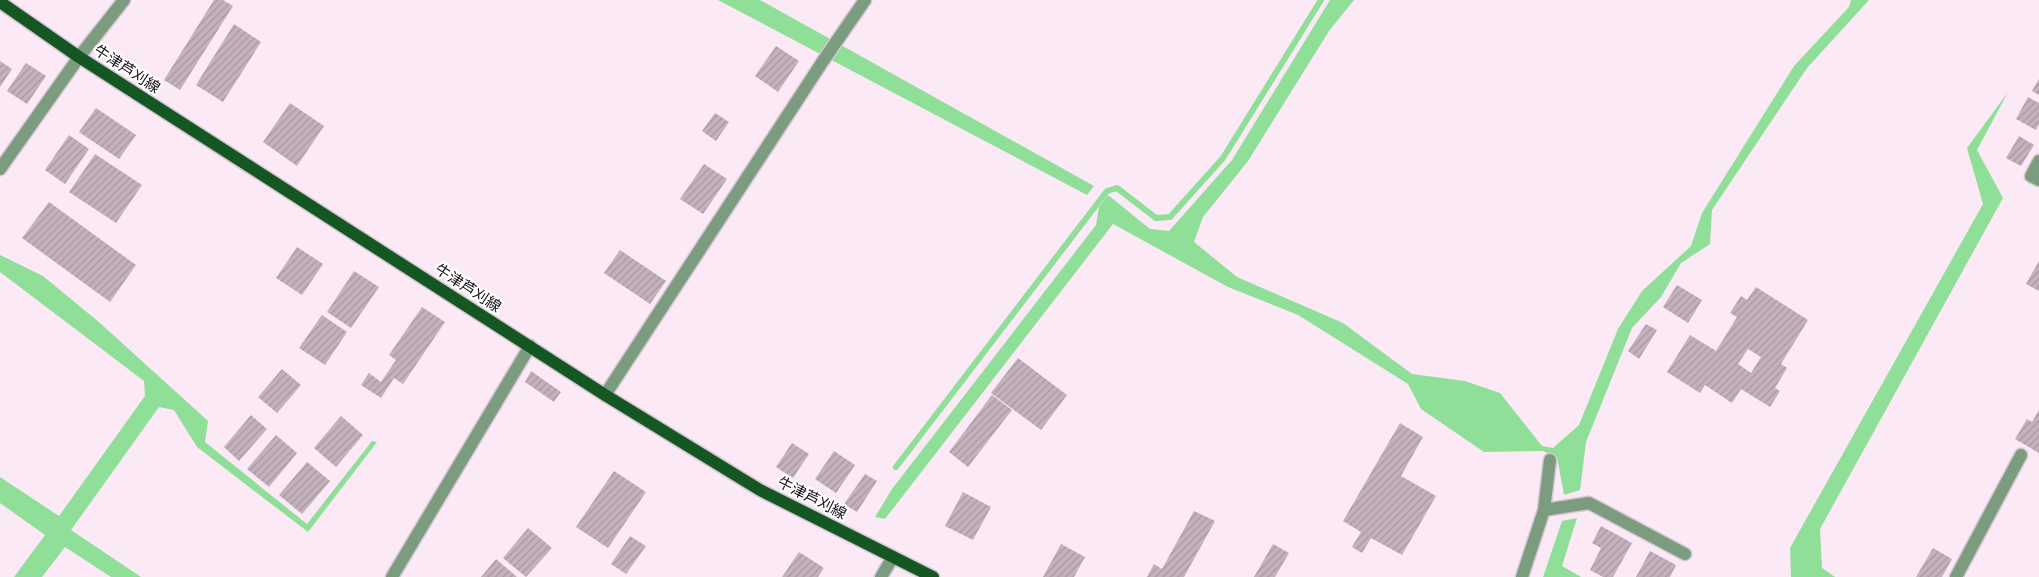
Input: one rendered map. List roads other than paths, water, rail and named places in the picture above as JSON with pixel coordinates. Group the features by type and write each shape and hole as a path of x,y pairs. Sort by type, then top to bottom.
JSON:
{"main road":[{"name":"牛津芦刈線","path":"0,2 79,57 605,395 760,490 932,577"}],"street":[{"path":"0,169 79,57 124,0"},
{"path":"605,395 823,61 865,0"},
{"path":"2039,161 2030,176 2039,180"},
{"path":"392,577 530,346"},
{"path":"1956,577 2021,455"},
{"path":"1522,577 1544,510 1550,460"},
{"path":"1544,510 1589,503 1685,554"},
{"path":"881,577 893,557"}],"waterway":[{"path":"896,467 1107,191 1117,188 1156,218 1170,217 1223,158 1321,0"}]}
